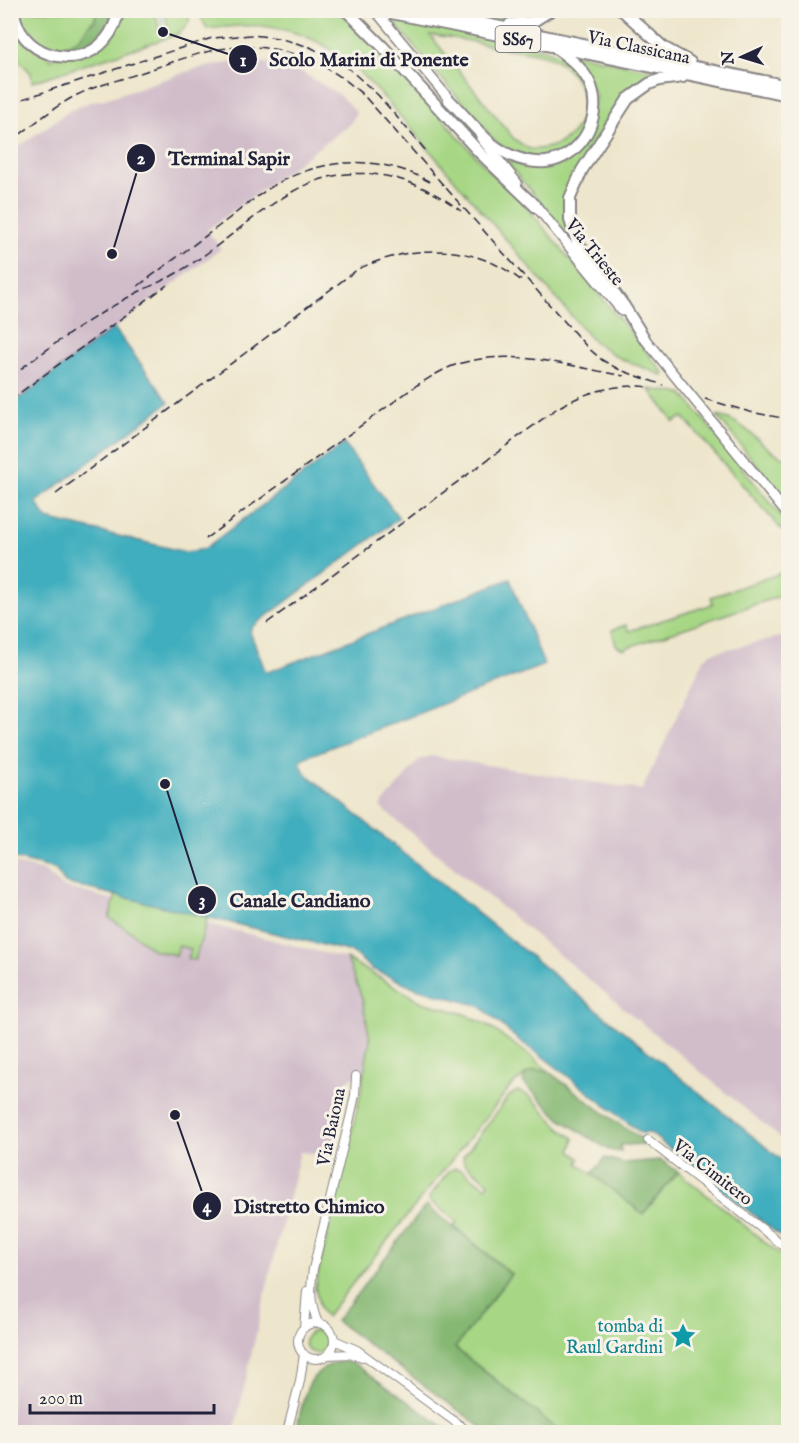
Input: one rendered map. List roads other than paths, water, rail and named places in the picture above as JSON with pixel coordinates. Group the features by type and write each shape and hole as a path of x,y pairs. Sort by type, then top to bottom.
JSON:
{"highway":[{"path":"14,10 14,18 22,35 34,48 49,55 69,58 87,53 104,41 115,26 119,10"},
{"path":"345,10 383,47 480,153 536,207"},
{"name":"Via Classicana","path":"418,10 789,86"},
{"path":"440,15 523,25 542,18 551,10"},
{"path":"622,10 663,47 698,67"},
{"name":"Via Classicana","path":"378,14 555,46 789,95"},
{"path":"449,99 494,146 509,155 528,162 546,162 561,157 585,136 593,123 594,105 591,87 584,74 573,60 555,46"},
{"path":"644,338 624,306 577,242 570,219 570,198 582,170 614,118 634,93 659,80 675,77 705,78"}],"main road":[{"name":"Via Trieste","path":"378,14 789,515"}],"street":[{"name":"Via Baiona","path":"318,1323 311,1305 313,1269 356,1095 356,1076"},
{"name":"Via Cimitero","path":"648,1140 789,1249"},
{"path":"304,1328 306,1297 313,1269"},
{"path":"317,1359 304,1354 298,1344 300,1332 313,1323 318,1323 330,1331 334,1340 333,1347 327,1355"},
{"path":"334,1340 357,1350 469,1432"},
{"path":"287,1432 300,1381 304,1354"},
{"path":"300,1381 317,1359 327,1355 351,1354 366,1358"}],"water":[{"path":"114,328 169,402 36,502 47,519 186,552 204,549 344,444 399,518 252,627 250,632 265,670 268,672 510,579 544,665 303,758 300,762 305,773 788,1165 788,1242 650,1133 641,1133 517,1039 480,1006 416,988 372,969 352,952 65,883 55,869 11,858 11,405"}],"waterway":[{"path":"161,10 163,32"}],"railway":[{"path":"10,103 212,38 251,35 278,38 310,47 347,67 378,95 427,152"},
{"path":"10,142 51,111 85,91 198,54 219,49 248,47 267,48 303,57 337,74 366,98 587,347 602,360 620,370 663,385"},
{"path":"138,286 263,193 296,174 335,164 373,164 393,167 430,182"},
{"path":"10,377 82,325 127,298 180,271 277,201 314,182 357,173 379,175 422,187 461,211"},
{"path":"56,494 358,269 400,255 443,251 484,260 504,269 523,282"},
{"path":"10,400 167,285"},
{"path":"205,539 417,385 450,367 471,361 515,358 559,363 624,376"},
{"path":"267,623 556,409 601,390 625,386 650,387"},
{"path":"705,399 750,412 788,419"}],"place":[{"name":"Scolo Marini di Ponente","path":"163,32"},
{"name":"Terminal Sapir","path":"112,254"},
{"name":"Canale Candiano","path":"165,784"},
{"name":"Distretto Chimico","path":"175,1115"},
{"name":"tomba di Raul Gardini","path":"683,1336"}]}
